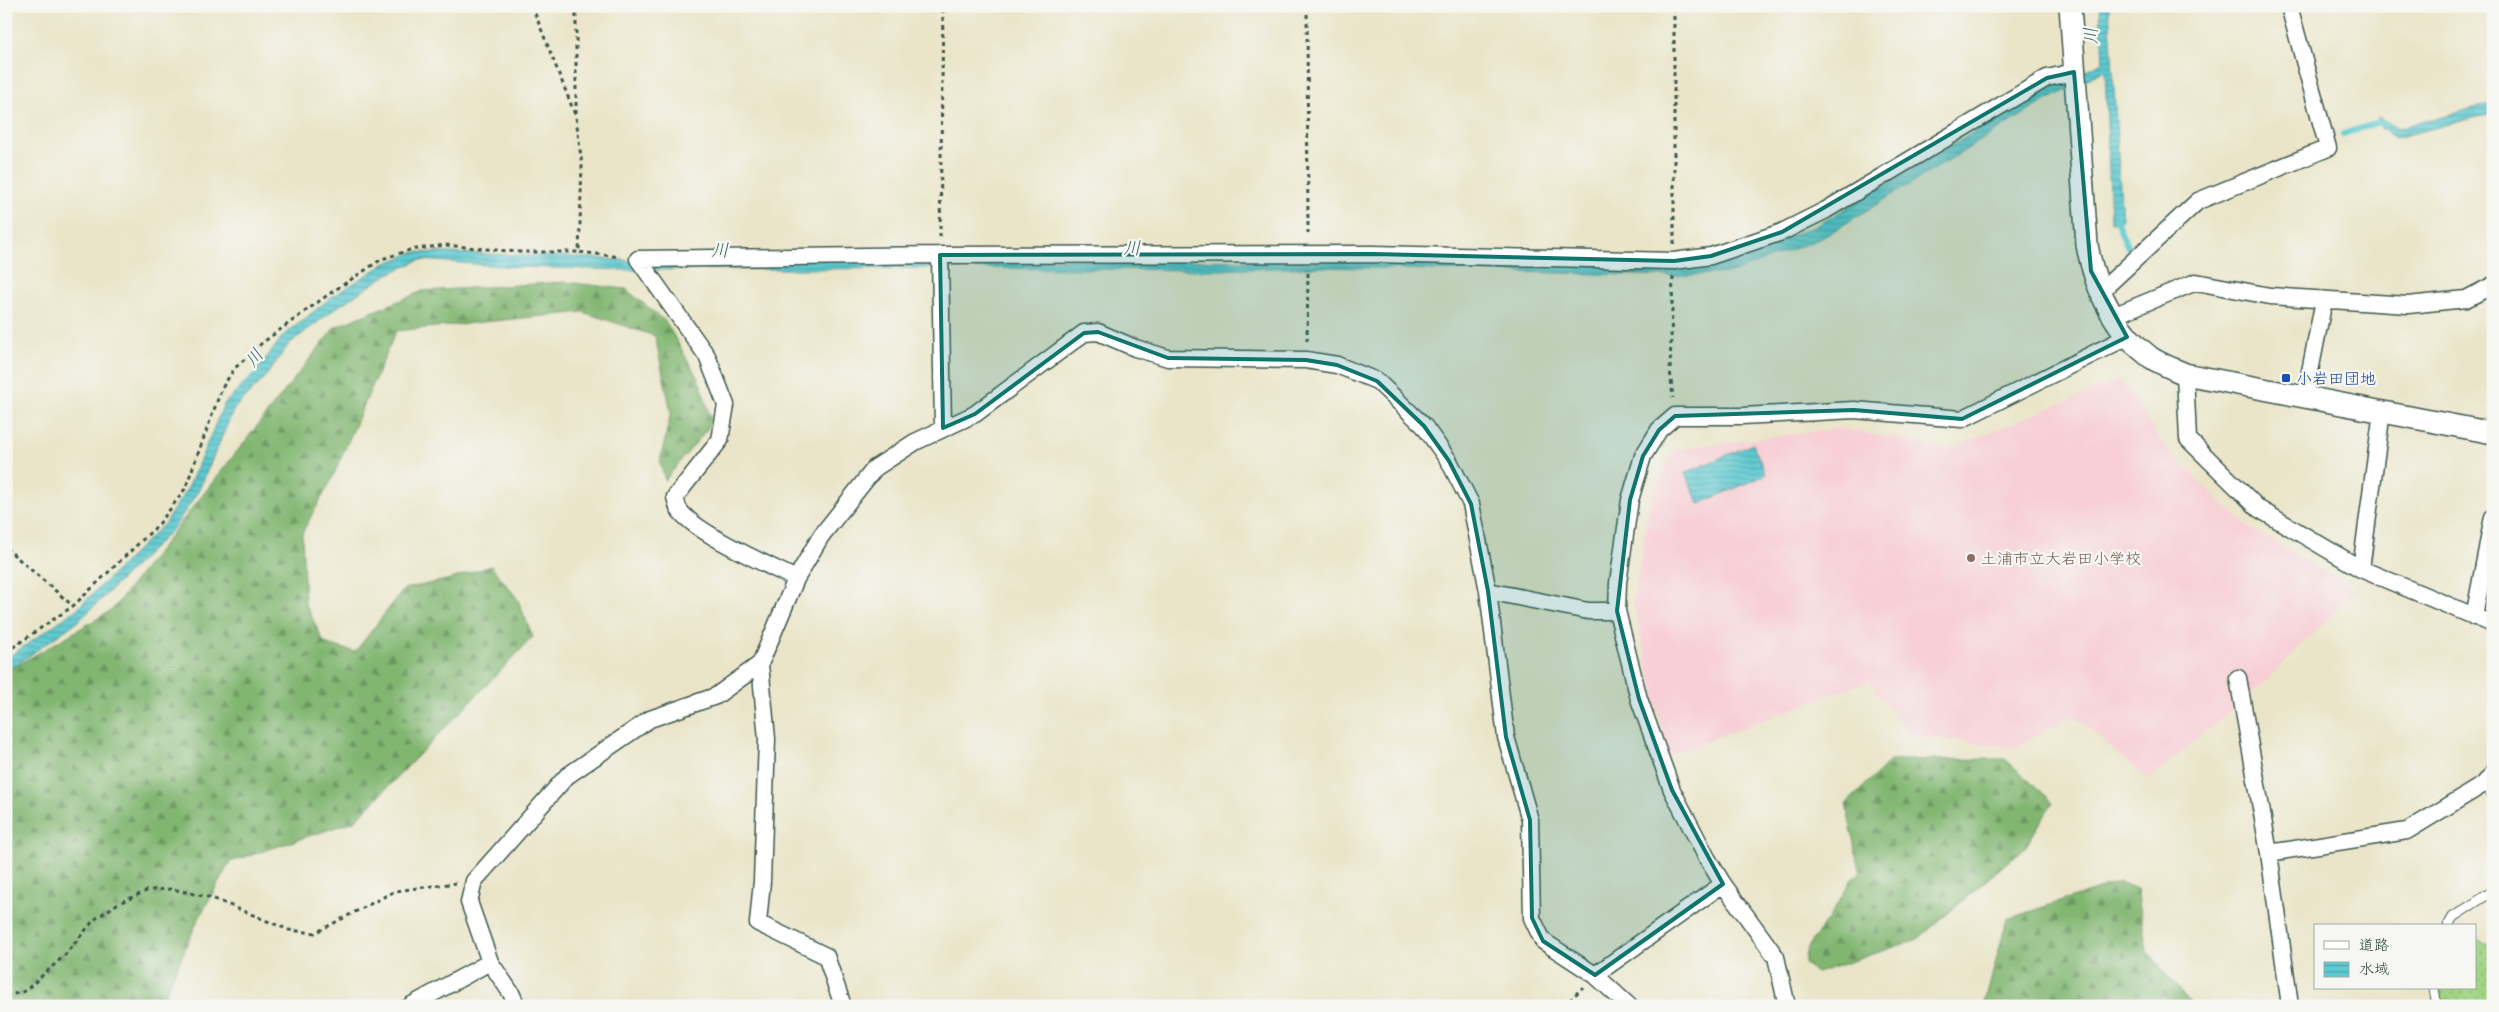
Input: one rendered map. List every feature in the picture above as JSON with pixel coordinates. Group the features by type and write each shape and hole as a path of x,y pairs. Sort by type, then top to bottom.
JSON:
{"street":[{"path":"2070,6 2087,245 2092,271 2100,292 2127,337 2151,358 2185,374 2493,433"},
{"path":"2100,292 2198,201 2328,148 2289,6"},
{"path":"638,259 940,255 1308,254 1674,261 1711,256 1782,232 1826,210 2046,78 2074,72"},
{"path":"940,255 943,428"},
{"path":"638,259 707,356 726,405 720,440 676,497 678,508 691,522 796,579"},
{"path":"2113,316 2196,282 2270,296 2408,305 2466,299 2493,285"},
{"path":"2305,397 2324,300"},
{"path":"843,1006 826,956 758,923 762,881 767,740 760,664 796,579 821,536 875,468 915,442 975,414 1084,333 1098,332 1135,348 1168,358 1306,360 1337,365 1376,381 1424,426 1449,461 1471,504 1488,591 1506,737 1530,820 1532,918 1543,941 1595,975 1629,1006"},
{"path":"1787,1006 1776,957 1722,884 1672,790 1639,699 1617,611 1618,582 1630,500 1643,456 1659,430 1675,416 1742,416 1854,410 1962,418 2127,337"},
{"path":"2185,374 2188,439 2259,509 2361,569 2493,624"},
{"path":"2361,569 2382,411"},
{"path":"2474,617 2490,550 2493,518"},
{"path":"1488,591 1588,611 1617,611"},
{"path":"517,1006 511,993 490,962 469,902 474,881 567,776 650,718 716,696 760,664"},
{"path":"2238,678 2269,853 2290,1006"},
{"path":"2269,853 2406,831 2490,784"},
{"path":"1595,975 1722,884"},
{"path":"410,1006 490,962"}],"lane":[{"path":"2449,924 2453,917 2493,891"},
{"path":"2434,990 2437,1006"}],"path":[{"path":"532,6 576,117"},
{"path":"576,6 576,117 582,166 579,252"},
{"path":"940,255 943,6"},
{"path":"1306,360 1308,254 1307,6"},
{"path":"1674,6 1674,261 1670,370 1675,416"},
{"path":"6,652 73,606 159,524 185,489 222,388 234,369 262,343 328,294 382,260 410,250 445,245 518,252 579,252 638,259"},
{"path":"6,548 73,606"},
{"path":"6,996 25,991 64,956 94,920 117,904 149,890 172,889 212,898 289,930 315,933 395,891 474,881"},
{"path":"1564,1006 1595,975"}],"highlighted area":[{"path":"2074,72 2091,271 2127,337 1962,419 1854,410 1675,416 1659,430 1643,456 1630,500 1617,611 1639,699 1672,790 1723,884 1595,975 1543,941 1532,918 1530,820 1506,737 1488,591 1471,504 1449,461 1424,426 1377,381 1337,365 1306,360 1168,358 1098,332 1084,333 975,414 943,428 940,255 1373,254 1674,261 1711,256 1782,232 2047,78"}],"shaded area":[{"name":"土浦市立大岩田小学校","path":"2120,380 2166,449 2248,527 2356,590 2267,680 2149,780 2073,715 2015,747 1911,736 1868,681 1667,756 1633,601 1651,500 1673,450 1840,428 1948,449"}],"green space":[{"path":"565,282 626,289 666,322 700,382 712,423 665,480 660,462 671,412 655,336 583,312 396,331 332,479 302,533 305,603 324,643 355,652 404,589 451,579 491,566 517,598 533,637 355,821 230,862 197,922 165,995 168,1006 6,1006 6,672 112,610 335,327 423,291"},
{"path":"2005,759 2053,802 2026,846 1918,939 1817,973 1804,964 1807,947 1828,919 1852,879 1860,874 1846,804 1891,760"},
{"path":"2120,882 2137,889 2147,951 2193,1006 1984,1006 2007,919"},
{"path":"2476,938 2485,944 2493,945 2493,1006 2443,1006 2438,994 2439,990 2476,990"}],"water":[{"path":"2100,6 2109,6 2122,220 2111,222 2105,70 2042,103 1822,238 1731,273 1670,276 1323,267 1215,270 961,268 628,270 518,267 420,260 388,274 339,306 289,344 263,380 234,409 199,490 173,529 81,619 6,672 6,659 77,609 165,523 189,486 224,404 254,374 283,336 332,297 384,264 414,252 579,257 634,261 936,259 1690,264 1730,260 1818,225 2037,95 2103,62"},
{"path":"2493,103 2493,113 2395,138 2381,128 2377,117 2398,128"},
{"path":"1753,444 1766,475 1699,504 1685,473"}],"waterway":[{"path":"2343,134 2380,122 2385,125"},
{"path":"2116,212 2117,222 2128,248"}],"place":[{"name":"小岩田団地","path":"2286,378"},
{"name":"土浦市立大岩田小学校","path":"1971,558"}],"water label":[{"name":"川","path":"2091,36"},
{"name":"川","path":"1132,248"},
{"name":"川","path":"720,250"},
{"name":"川","path":"254,358"}]}
